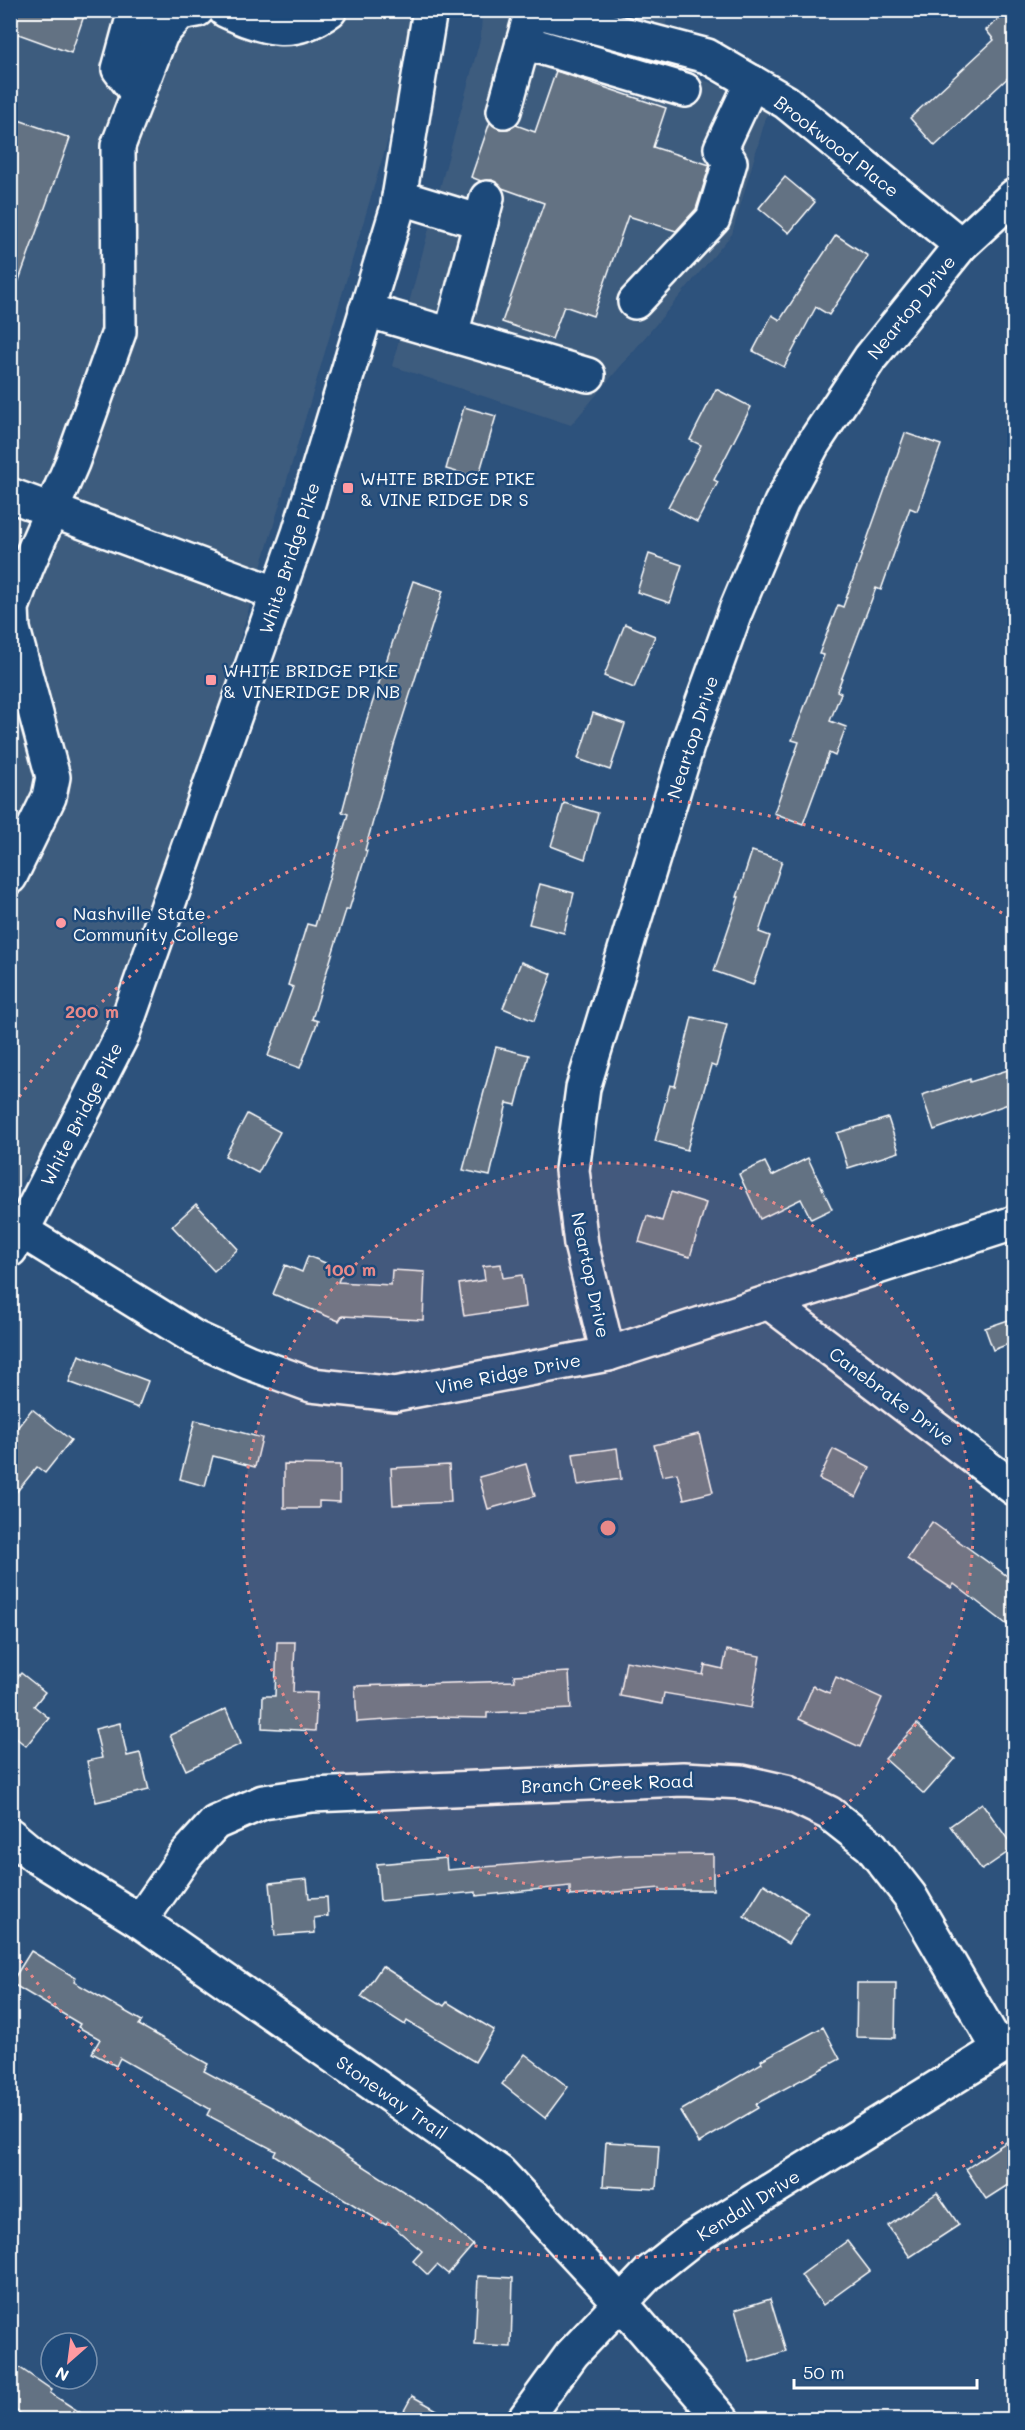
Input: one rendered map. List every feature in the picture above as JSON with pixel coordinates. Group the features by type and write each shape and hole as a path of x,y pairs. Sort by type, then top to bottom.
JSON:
{"street":[{"path":"138,94 119,69 131,25 142,10"},
{"path":"10,877 48,797 52,777 13,629 12,608 51,509 72,463 119,332 118,146 161,34 180,13 197,10"},
{"path":"225,10 252,23 282,29 308,24 330,10"},
{"name":"White Bridge Pike","path":"16,1240 123,1033 299,533 399,196 429,10"},
{"path":"504,111 523,42 545,12"},
{"name":"Brookwood Place","path":"545,12 707,56 786,102 961,245"},
{"path":"523,42 685,90"},
{"path":"645,78 656,43"},
{"path":"635,302 713,219 730,162 721,148 752,82"},
{"path":"399,196 484,210 451,335"},
{"name":"Neartop Drive","path":"608,1354 581,1244 572,1170 583,1088 688,743 736,610 781,502 813,444 870,358 961,245 1014,196"},
{"path":"366,310 588,375"},
{"path":"10,495 278,594"},
{"name":"Vine Ridge Drive","path":"16,1240 195,1338 248,1362 311,1385 395,1394 608,1354 1014,1223"},
{"name":"Canebrake Drive","path":"770,1303 1014,1488"},
{"name":"Branch Creek Road","path":"140,1921 186,1855 215,1823 263,1802 312,1795 671,1779 742,1782 786,1792 829,1813 871,1846 910,1896 1007,2044"},
{"name":"Stoneway Trail","path":"10,1835 34,1855 140,1921 499,2172 621,2302 722,2420"},
{"name":"Kendall Drive","path":"524,2420 572,2354 649,2273 692,2239 1007,2044"}],"shaded area":[{"path":"11,11 426,11 123,1033 11,1196"},
{"path":"482,11 669,11 656,60 769,107 732,234 571,425 392,366 481,36"}],"building":[{"path":"10,10 86,10 71,53 10,31"},
{"path":"1009,10 1014,10 1014,72 935,146 910,118 994,40 986,30"},
{"path":"556,71 666,108 653,147 710,165 696,209 676,231 628,216 593,316 564,306 552,339 502,322 544,203 502,188 492,180 481,181 471,177 490,122 500,129 508,129 516,125 535,132"},
{"path":"10,117 70,138 13,297 10,297"},
{"path":"785,177 815,202 789,233 759,208"},
{"path":"836,235 868,256 829,315 816,307 784,367 753,351 772,315 780,320"},
{"path":"716,389 751,407 714,480 718,482 697,522 668,507 701,445 690,440"},
{"path":"464,407 496,416 478,478 446,469"},
{"path":"905,433 941,445 917,511 910,508 881,590 876,588 837,691 841,693 830,721 846,727 835,756 829,753 803,824 774,813 799,742 792,740 824,655 819,654 838,605 843,607"},
{"path":"649,554 682,565 670,603 637,592"},
{"path":"413,581 443,591 394,745 365,850 367,851 349,910 346,910 312,1019 318,1021 300,1068 268,1056 293,987 288,985 307,924 315,926 348,814 342,812 367,719"},
{"path":"625,624 655,636 634,688 604,676"},
{"path":"593,713 625,724 610,770 578,759"},
{"path":"564,803 598,813 585,859 551,846"},
{"path":"752,851 782,861 759,932 770,936 753,985 714,971"},
{"path":"540,884 574,893 564,933 529,924"},
{"path":"521,962 552,974 534,1021 503,1008"},
{"path":"692,1017 727,1025 716,1067 711,1065 687,1150 655,1141 670,1085 675,1086"},
{"path":"496,1047 529,1055 516,1105 507,1103 490,1176 463,1170"},
{"path":"1014,1068 1014,1102 934,1130 922,1095 970,1079 970,1082"},
{"path":"247,1114 280,1132 258,1173 225,1156"},
{"path":"888,1118 899,1152 848,1168 837,1133"},
{"path":"808,1158 832,1209 811,1219 801,1199 760,1219 739,1174 765,1162 772,1176"},
{"path":"671,1192 706,1203 690,1257 639,1242 647,1216 662,1221"},
{"path":"196,1204 238,1249 214,1271 172,1226"},
{"path":"308,1256 343,1270 338,1282 391,1285 392,1270 425,1272 423,1320 342,1316 339,1321 273,1294 285,1265 302,1272"},
{"path":"501,1264 503,1278 522,1275 526,1307 464,1316 459,1284 485,1280 483,1266"},
{"path":"1014,1318 1014,1342 993,1350 985,1328"},
{"path":"79,1355 148,1381 138,1408 69,1382"},
{"path":"32,1409 71,1440 45,1473 37,1467 10,1500 10,1437"},
{"path":"195,1420 262,1438 255,1467 213,1456 205,1486 180,1479"},
{"path":"699,1434 713,1492 684,1499 677,1473 662,1476 654,1445"},
{"path":"617,1448 621,1479 578,1485 573,1454"},
{"path":"833,1449 870,1468 856,1497 819,1479"},
{"path":"284,1464 340,1465 340,1502 319,1501 319,1508 284,1508"},
{"path":"526,1464 535,1496 488,1509 479,1477"},
{"path":"449,1465 451,1502 393,1505 391,1468"},
{"path":"932,1522 1014,1581 1014,1630 954,1584 951,1588 907,1559"},
{"path":"277,1642 295,1642 293,1692 317,1693 315,1731 262,1728 263,1696 275,1696"},
{"path":"727,1650 760,1656 751,1708 664,1693 662,1704 620,1696 626,1661 703,1675 705,1665 723,1669"},
{"path":"569,1672 571,1709 487,1713 487,1718 433,1717 357,1722 355,1686 515,1681 514,1675"},
{"path":"21,1673 45,1692 34,1706 49,1718 26,1746 10,1733 10,1687"},
{"path":"836,1677 882,1698 860,1747 799,1719 813,1686 829,1693"},
{"path":"226,1709 241,1744 186,1770 170,1735"},
{"path":"120,1723 127,1756 140,1753 149,1790 96,1802 87,1761 102,1758 95,1729"},
{"path":"917,1724 955,1759 924,1794 885,1759"},
{"path":"982,1803 1014,1848 982,1870 950,1826"},
{"path":"713,1854 713,1890 660,1890 660,1888 570,1896 570,1886 476,1896 476,1892 380,1901 377,1864 446,1858 447,1870 629,1855"},
{"path":"307,1879 309,1898 327,1897 328,1916 314,1918 315,1933 275,1936 270,1883"},
{"path":"764,1884 808,1913 788,1944 744,1916"},
{"path":"31,1951 76,1978 74,1982 142,2021 139,2025 208,2064 204,2071 271,2107 434,2211 473,2245 448,2274 437,2265 428,2275 413,2261 422,2251 388,2222 386,2225 274,2155 276,2151 207,2115 210,2109 120,2058 116,2066 92,2053 100,2039 78,2027 80,2024 11,1983"},
{"path":"382,1966 444,2006 447,2002 494,2030 475,2062 407,2021 405,2025 361,1997"},
{"path":"857,1983 896,1983 895,2038 856,2037"},
{"path":"823,2027 840,2059 756,2104 758,2108 699,2143 680,2111 762,2063 761,2060"},
{"path":"525,2054 568,2087 545,2118 502,2084"},
{"path":"1014,2137 1014,2181 986,2199 966,2169"},
{"path":"606,2142 659,2145 656,2189 603,2186"},
{"path":"937,2193 959,2225 910,2257 888,2226"},
{"path":"847,2241 870,2271 823,2305 801,2275"},
{"path":"478,2276 513,2278 511,2347 475,2345"},
{"path":"770,2299 786,2351 750,2362 735,2310"},
{"path":"10,2361 39,2381 39,2391 51,2391 50,2393 92,2420 30,2420 10,2406"},
{"path":"412,2396 455,2420 399,2420"}],"place":[{"name":"WHITE BRIDGE PIKE & VINE RIDGE DR S","path":"348,488"},
{"name":"WHITE BRIDGE PIKE & VINERIDGE DR NB","path":"211,680"},
{"name":"Nashville State Community College","path":"61,923"}]}
